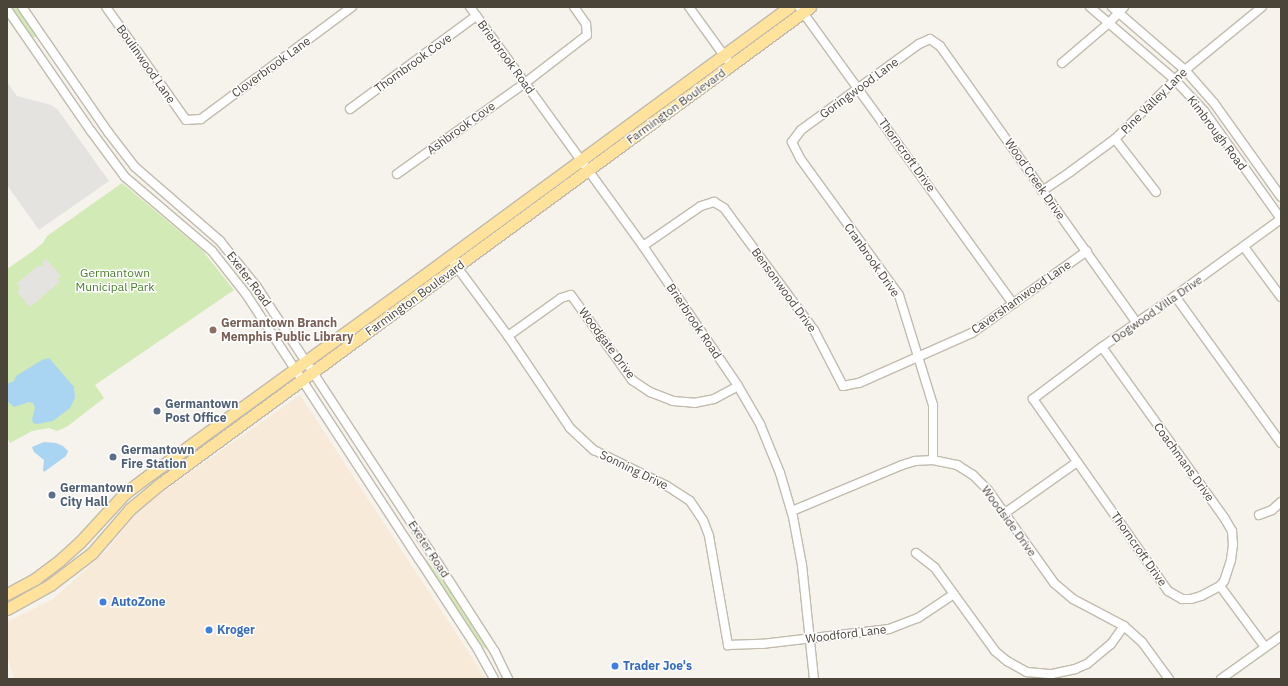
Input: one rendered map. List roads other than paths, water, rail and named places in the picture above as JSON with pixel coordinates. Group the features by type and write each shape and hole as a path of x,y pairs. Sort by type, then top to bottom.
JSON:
{"main road":[{"name":"Farmington Boulevard","path":"7,609 50,585 92,553 159,467 450,257 789,7"},
{"name":"Farmington Boulevard","path":"7,594 35,579 64,557 140,490 197,457 214,445 457,268 731,65 804,9"},
{"path":"206,433 214,445"},
{"path":"159,467 168,472 197,457"}],"street":[{"name":"Exeter Road","path":"22,7 108,132 135,167 220,241 257,287 478,625 495,652 508,679"},
{"name":"Boulinwood Lane","path":"106,7 186,120"},
{"name":"Cloverbrook Lane","path":"186,120 201,118 352,7"},
{"name":"Brierbrook Road","path":"470,7 642,246 738,386 760,424 773,452 792,512 800,552 814,679"},
{"name":"Ashbrook Cove","path":"397,174 525,82 586,35 586,24 574,7"},
{"path":"689,7 731,65"},
{"name":"Kimbrough Road","path":"1090,7 1174,79 1204,112 1281,219"},
{"name":"Kimbrough Road","path":"1112,7 1122,10 1185,70 1214,103 1281,197"},
{"name":"Pine Valley Lane","path":"1042,190 1116,139 1174,79 1262,7"},
{"name":"Exeter Road","path":"7,9 91,131 125,177 212,252 246,294 477,648 494,679"},
{"name":"Thorncroft Drive","path":"804,9 858,89 1013,304"},
{"path":"1062,63 1122,10"},
{"name":"Thornbrook Cove","path":"350,109 476,16"},
{"name":"Goringwood Lane","path":"792,142 801,130 919,44 930,39"},
{"name":"Wood Creek Drive","path":"930,39 940,46 1136,322"},
{"path":"1116,139 1156,192"},
{"name":"Cranbrook Drive","path":"792,142 800,158 899,295 933,405 933,460"},
{"name":"Bensonwood Drive","path":"642,246 701,206 714,202 724,208 814,330 843,386"},
{"name":"Dogwood Villa Drive","path":"1033,399 1136,322 1244,247 1281,219"},
{"path":"1244,247 1281,297"},
{"name":"Cavershamwood Lane","path":"843,386 859,383 972,333 1087,251"},
{"name":"Sonning Drive","path":"450,257 508,336 570,428 594,450 667,486 690,502 703,520 709,536 728,645"},
{"name":"Woodgate Drive","path":"508,336 561,298 571,295 632,380 650,392 674,401 694,403 714,399 738,386"},
{"path":"1175,296 1281,443"},
{"name":"Coachmans Drive","path":"1102,347 1229,526 1233,538 1231,560 1220,586"},
{"name":"Thorncroft Drive","path":"1033,399 1165,587 1173,595 1182,599 1191,599 1201,596 1220,586"},
{"name":"Woodside Drive","path":"792,512 902,465 915,461 933,460 957,465 973,475 988,490 1054,583 1073,599 1124,626 1142,642 1169,679"},
{"path":"1006,514 1077,462"},
{"path":"1259,515 1272,510 1281,502"},
{"path":"916,553 935,568 991,647 1001,656 1027,672 1039,674 1062,673 1087,664 1111,644 1124,626"},
{"path":"1220,586 1265,647"},
{"name":"Woodford Lane","path":"728,645 762,644 877,632 899,627 925,615 954,594"},
{"path":"1221,679 1281,636"}],"water":[{"path":"49,358 74,387 75,398 70,408 53,421 37,424 33,423 32,419 35,408 33,403 29,402 14,407 7,401 7,384 14,381 16,376 42,360"},
{"path":"44,442 56,443 63,446 68,451 66,456 44,472 44,460 34,452 32,447"}],"place":[{"name":"Germantown Branch Memphis Public Library","path":"213,330"},
{"name":"Germantown Post Office","path":"157,411"},
{"name":"Germantown Fire Station","path":"113,457"},
{"name":"Germantown City Hall","path":"52,495"},
{"name":"AutoZone","path":"103,602"},
{"name":"Kroger","path":"209,630"},
{"name":"Trader Joe's","path":"615,666"}],"park label":[{"name":"Germantown Municipal Park","path":"115,280"}]}
